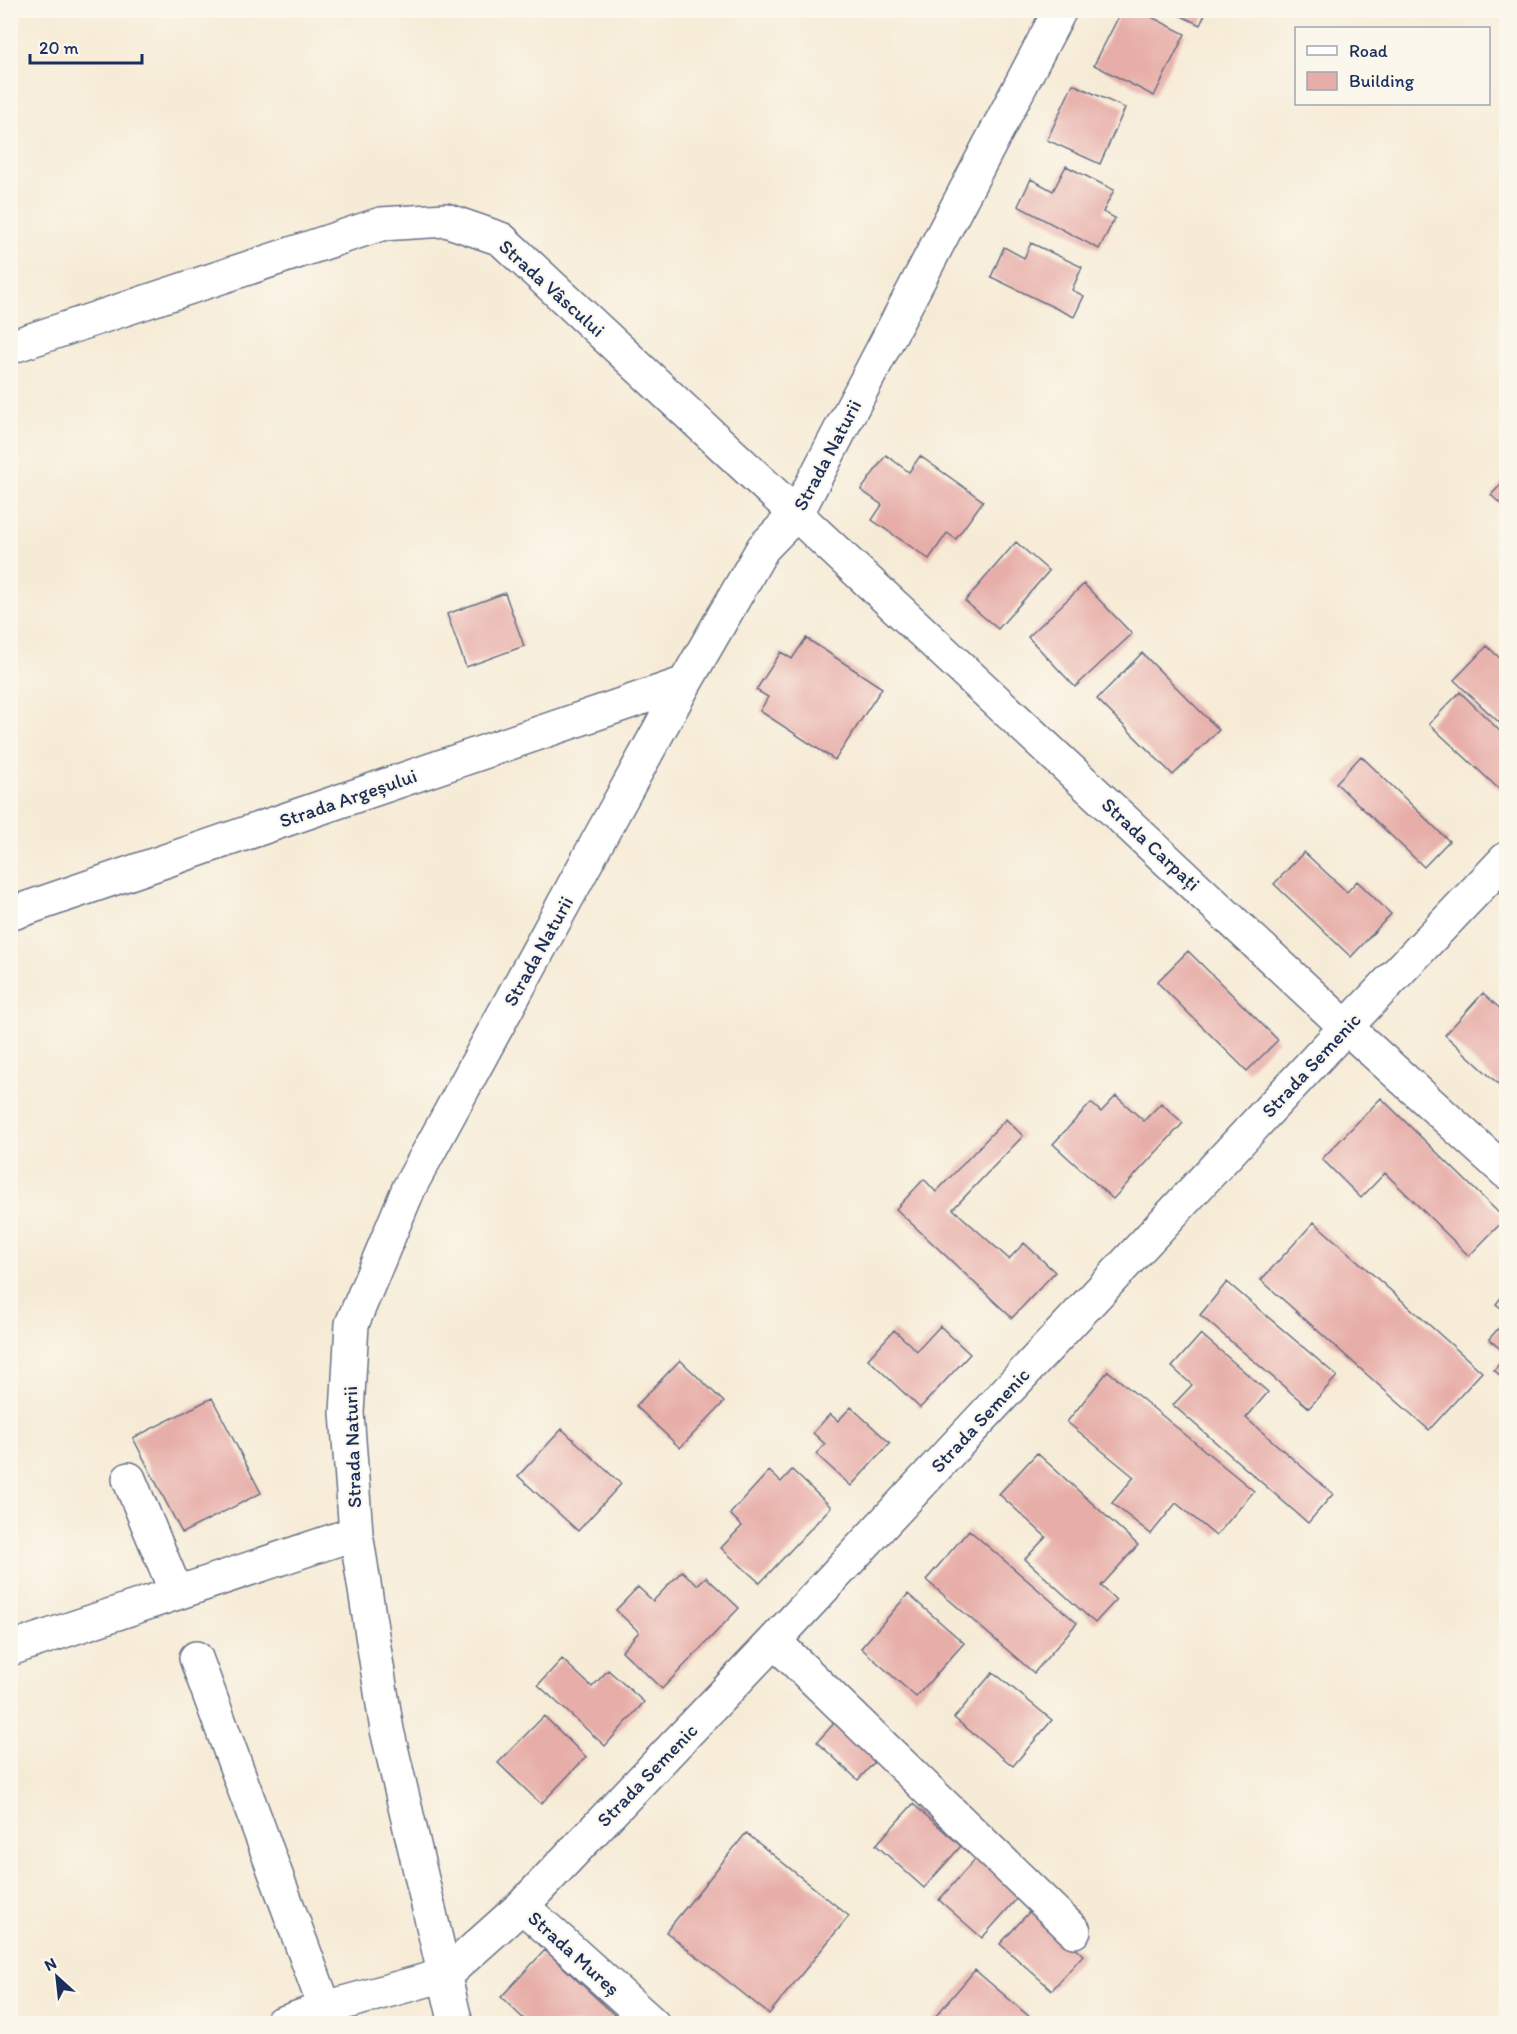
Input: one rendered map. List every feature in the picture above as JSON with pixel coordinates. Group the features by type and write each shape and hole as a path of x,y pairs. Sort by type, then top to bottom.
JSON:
{"street":[{"name":"Strada Naturii","path":"456,2024 387,1730 356,1533 347,1413 352,1324 409,1188 685,683 763,548 797,513 1060,10"},
{"name":"Strada Vâscului","path":"10,347 381,224 446,220 501,239 797,513"},
{"name":"Strada Carpați","path":"797,513 1347,1027 1506,1172"},
{"name":"Strada Argeșului","path":"10,914 685,683"},
{"name":"Strada Semenic","path":"445,1975 522,1906 774,1641 1506,859"},
{"path":"129,1479 176,1592"},
{"path":"10,1649 356,1533"},
{"path":"774,1641 1074,1931"},
{"path":"196,1658 325,2008"},
{"name":"Strada Mureș","path":"522,1906 652,2024"},
{"path":"280,2024 325,2008 445,1975"}],"building":[{"path":"1122,10 1138,10 1185,34 1154,96 1094,65"},
{"path":"1169,10 1207,10 1200,25"},
{"path":"1073,84 1125,108 1100,164 1047,140"},
{"path":"1066,166 1114,190 1103,212 1115,218 1099,249 1018,206 1031,179 1053,191"},
{"path":"1031,243 1082,267 1072,290 1084,296 1074,317 991,277 1004,247 1024,258"},
{"path":"886,455 909,472 920,456 983,501 956,539 947,533 929,559 872,520 882,505 861,490"},
{"path":"1506,479 1506,509 1491,495"},
{"path":"1016,542 1049,571 998,629 965,601"},
{"path":"1084,584 1132,634 1075,687 1028,637"},
{"path":"505,593 524,646 466,667 447,614"},
{"path":"806,638 882,688 835,760 760,711 768,697 756,690 781,652 792,659"},
{"path":"1487,646 1506,664 1506,729 1454,680"},
{"path":"1142,653 1219,730 1173,775 1097,699"},
{"path":"1460,692 1506,737 1506,783 1500,790 1429,724"},
{"path":"1361,756 1449,841 1424,867 1336,783"},
{"path":"1304,852 1347,892 1357,881 1391,914 1351,957 1274,884"},
{"path":"1188,951 1278,1040 1247,1071 1157,982"},
{"path":"1483,993 1506,1014 1506,1091 1445,1035"},
{"path":"1116,1096 1144,1121 1161,1103 1183,1123 1113,1199 1053,1144 1091,1103 1101,1112"},
{"path":"1381,1098 1505,1219 1469,1256 1385,1173 1361,1198 1322,1159"},
{"path":"1006,1119 1023,1136 953,1209 1009,1259 1024,1243 1055,1272 1012,1318 896,1209 924,1179 936,1192"},
{"path":"1314,1222 1482,1372 1429,1430 1261,1280"},
{"path":"1227,1282 1337,1376 1309,1408 1200,1315"},
{"path":"1506,1291 1506,1312 1496,1304"},
{"path":"1506,1320 1506,1354 1489,1339"},
{"path":"940,1326 970,1354 920,1408 868,1359 894,1330 917,1351"},
{"path":"1201,1334 1268,1392 1246,1418 1333,1494 1308,1523 1173,1405 1192,1385 1172,1367"},
{"path":"1506,1356 1506,1381 1494,1370"},
{"path":"680,1360 724,1402 680,1448 636,1406"},
{"path":"1108,1371 1254,1491 1216,1536 1176,1503 1151,1534 1112,1503 1134,1477 1067,1422"},
{"path":"212,1398 261,1493 182,1533 133,1438"},
{"path":"851,1407 890,1443 851,1486 816,1454 825,1444 813,1433 830,1414 838,1421"},
{"path":"562,1429 621,1484 578,1531 518,1476"},
{"path":"1037,1453 1138,1545 1101,1586 1116,1600 1095,1623 1025,1559 1046,1537 999,1494"},
{"path":"792,1470 831,1507 760,1583 721,1548 742,1526 730,1514 769,1471 781,1482"},
{"path":"969,1530 1077,1623 1034,1673 926,1580"},
{"path":"682,1571 697,1585 706,1577 739,1608 662,1689 622,1651 639,1632 616,1610 638,1587 653,1601"},
{"path":"908,1594 964,1643 916,1697 861,1648"},
{"path":"562,1659 592,1687 608,1670 644,1702 605,1746 538,1685"},
{"path":"993,1672 1052,1720 1013,1766 954,1718"},
{"path":"544,1716 586,1757 541,1804 498,1763"},
{"path":"838,1719 880,1756 858,1780 817,1742"},
{"path":"913,1804 961,1846 924,1888 876,1845"},
{"path":"746,1833 849,1916 769,2014 666,1932"},
{"path":"977,1857 1020,1895 982,1938 939,1900"},
{"path":"1032,1909 1083,1955 1052,1990 1000,1944"},
{"path":"545,1950 624,2024 529,2024 501,1997"},
{"path":"975,1970 1038,2024 929,2024"}]}
